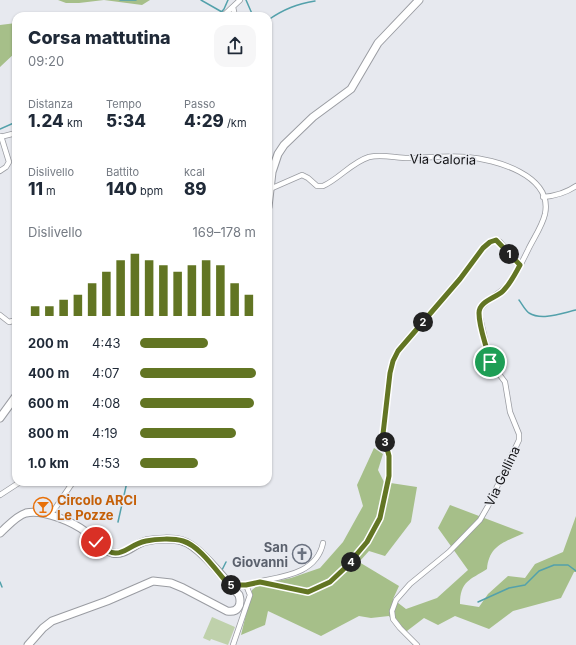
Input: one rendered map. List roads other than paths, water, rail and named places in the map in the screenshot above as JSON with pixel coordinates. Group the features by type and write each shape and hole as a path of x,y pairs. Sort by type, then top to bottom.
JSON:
{"main road":[{"path":"272,178 275,162 284,146 313,117 351,89 378,43 419,0"},
{"path":"0,418 12,402"},
{"path":"0,533 13,520 26,513 33,512 49,515 73,524 87,533 103,549 110,552 121,553 146,541 182,540 198,551 239,595 241,600 240,606 235,611 231,612 223,609 202,596 171,583 153,581 107,601 52,621 43,628 28,645"}],"street":[{"path":"227,12 240,0"},
{"path":"233,7 234,12"},
{"path":"0,172 6,167 8,162 1,136 12,134"},
{"name":"Via Caloria","path":"272,188 302,175 317,186 323,186 361,160 371,157 415,158 465,156 493,161 508,166 526,176 539,186 543,197"},
{"path":"260,582 308,592 330,582 346,567 367,542 380,518 389,476 389,456 383,434 390,373 393,361 398,351 490,242 496,240 500,242 520,265 545,214 543,197 554,196 569,191 576,186"},
{"name":"Via Gellina","path":"417,645 397,624 392,615 396,600 410,584 449,552 480,520 519,440 518,428 510,412 505,382 490,362 479,313 482,305 502,291 512,280 520,265"},
{"path":"0,315 9,322 12,321"},
{"path":"0,495 14,486"},
{"path":"49,515 70,486"},
{"path":"229,585 246,585 294,574 307,568 317,559 323,542"},
{"path":"233,645 250,595 246,585"}],"waterway":[{"path":"120,0 136,0"},
{"path":"201,0 222,12"},
{"path":"221,12 228,0"},
{"path":"246,0 251,12"},
{"path":"272,18 291,8 315,1"},
{"path":"0,129 12,124"},
{"path":"519,300 525,309 534,315 552,316 576,310"},
{"path":"118,522 126,486"},
{"path":"222,570 226,562"},
{"path":"478,602 509,588 525,585 539,571 554,565 568,565 576,571"},
{"path":"0,582 2,587"}],"place":[{"name":"Circolo ARCI Le Pozze","path":"43,507"},
{"name":"San Giovanni","path":"302,554"}]}
